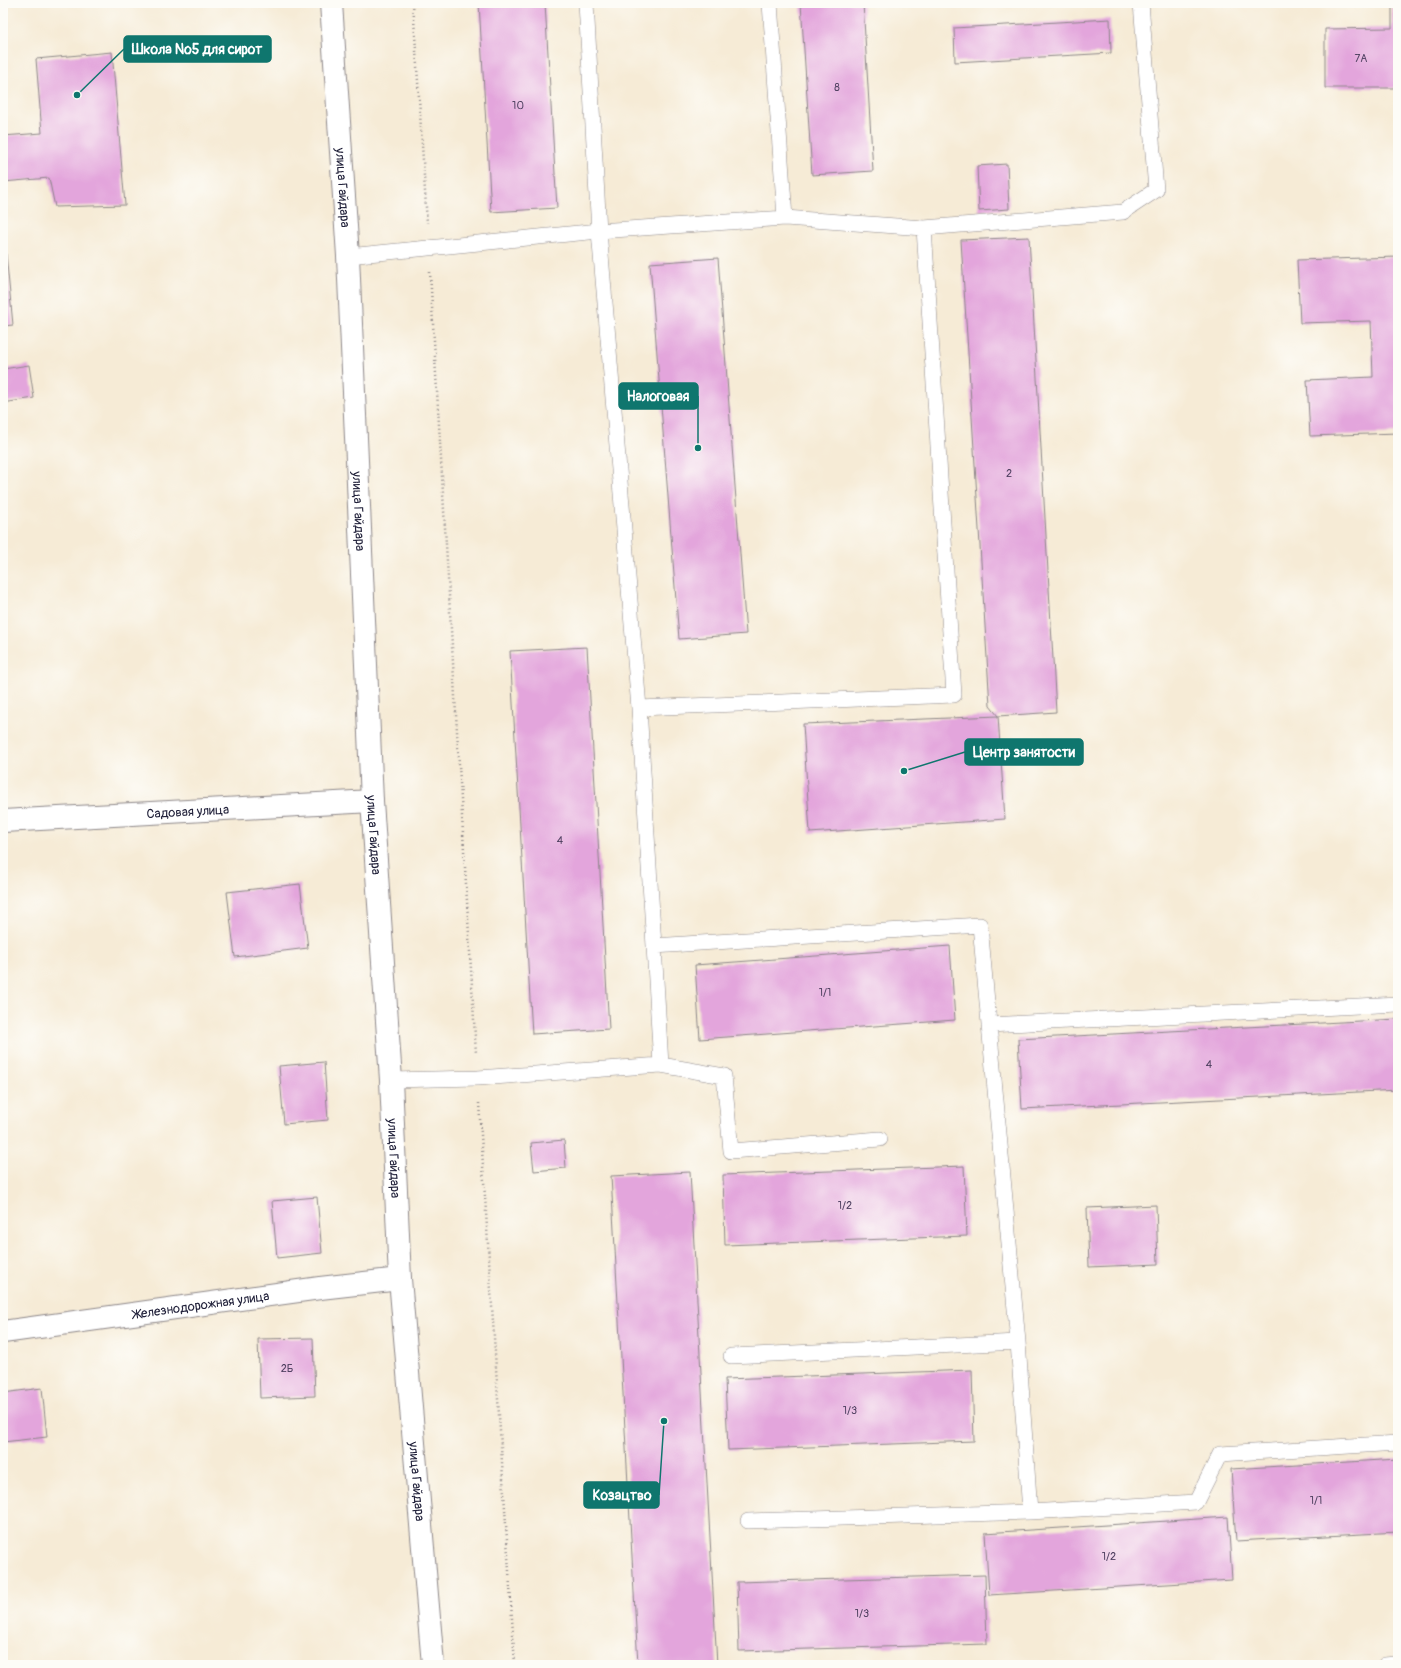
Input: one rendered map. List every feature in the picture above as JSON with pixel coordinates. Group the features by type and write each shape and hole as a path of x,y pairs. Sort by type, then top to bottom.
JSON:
{"street":[{"name":"улица Гайдара","path":"331,3 348,256 372,801 391,1080 400,1279 433,1665"},
{"name":"Садовая улица","path":"3,820 372,801"},
{"name":"Железнодорожная улица","path":"3,1332 320,1288 400,1279"}],"lane":[{"path":"586,3 599,231 639,708 661,1065"},
{"path":"770,3 785,218"},
{"path":"348,256 599,231 785,218 924,228 1123,212 1156,190 1141,3"},
{"path":"639,708 954,695 924,228"},
{"path":"654,946 980,925 1018,1342 1030,1512"},
{"path":"988,1025 1398,1004"},
{"path":"391,1080 478,1078 661,1065 724,1076 731,1151 880,1139"},
{"path":"731,1356 1018,1342"},
{"path":"748,1521 1030,1512 1196,1502 1220,1454 1398,1443"},
{"path":"1388,1665 1398,1664"}],"path":[{"path":"413,3 515,1665"}],"building":[{"path":"479,3 545,3 557,208 491,212"},
{"path":"801,3 863,3 873,171 812,175"},
{"path":"1392,3 1398,3 1398,88 1325,88 1325,29 1392,28"},
{"path":"1110,19 1111,53 955,62 954,28"},
{"path":"112,52 125,205 55,207 49,178 3,182 3,136 42,133 36,59"},
{"path":"1007,164 1009,209 979,211 977,166"},
{"path":"3,223 13,325 3,326"},
{"path":"1029,237 1056,712 998,716 990,706 961,240"},
{"path":"1398,257 1398,433 1310,436 1307,380 1373,377 1371,321 1300,323 1297,260"},
{"path":"718,258 746,634 679,639 650,263"},
{"path":"29,365 34,398 3,403 3,369"},
{"path":"587,647 609,1029 532,1034 510,651"},
{"path":"998,716 1005,819 810,833 803,724"},
{"path":"300,884 308,948 235,957 227,892"},
{"path":"950,946 955,1020 700,1039 695,965"},
{"path":"1398,1019 1398,1090 1022,1109 1018,1039"},
{"path":"324,1062 328,1120 284,1124 279,1066"},
{"path":"564,1140 566,1168 534,1171 531,1143"},
{"path":"964,1166 967,1236 725,1245 723,1175"},
{"path":"690,1172 717,1665 638,1665 611,1176"},
{"path":"317,1197 322,1253 277,1258 272,1201"},
{"path":"1156,1205 1158,1264 1089,1267 1087,1208"},
{"path":"313,1338 315,1396 260,1398 258,1339"},
{"path":"972,1370 974,1441 728,1450 725,1379"},
{"path":"42,1388 47,1437 3,1442 3,1393"},
{"path":"1398,1459 1398,1532 1236,1541 1231,1469"},
{"path":"1228,1517 1232,1580 989,1595 985,1533"},
{"path":"985,1575 987,1644 739,1651 737,1582"}],"place":[{"name":"Школа №5 для сирот","path":"77,95"},
{"name":"Налоговая","path":"698,448"},
{"name":"Центр занятости","path":"904,771"},
{"name":"Козацтво","path":"664,1421"}]}
